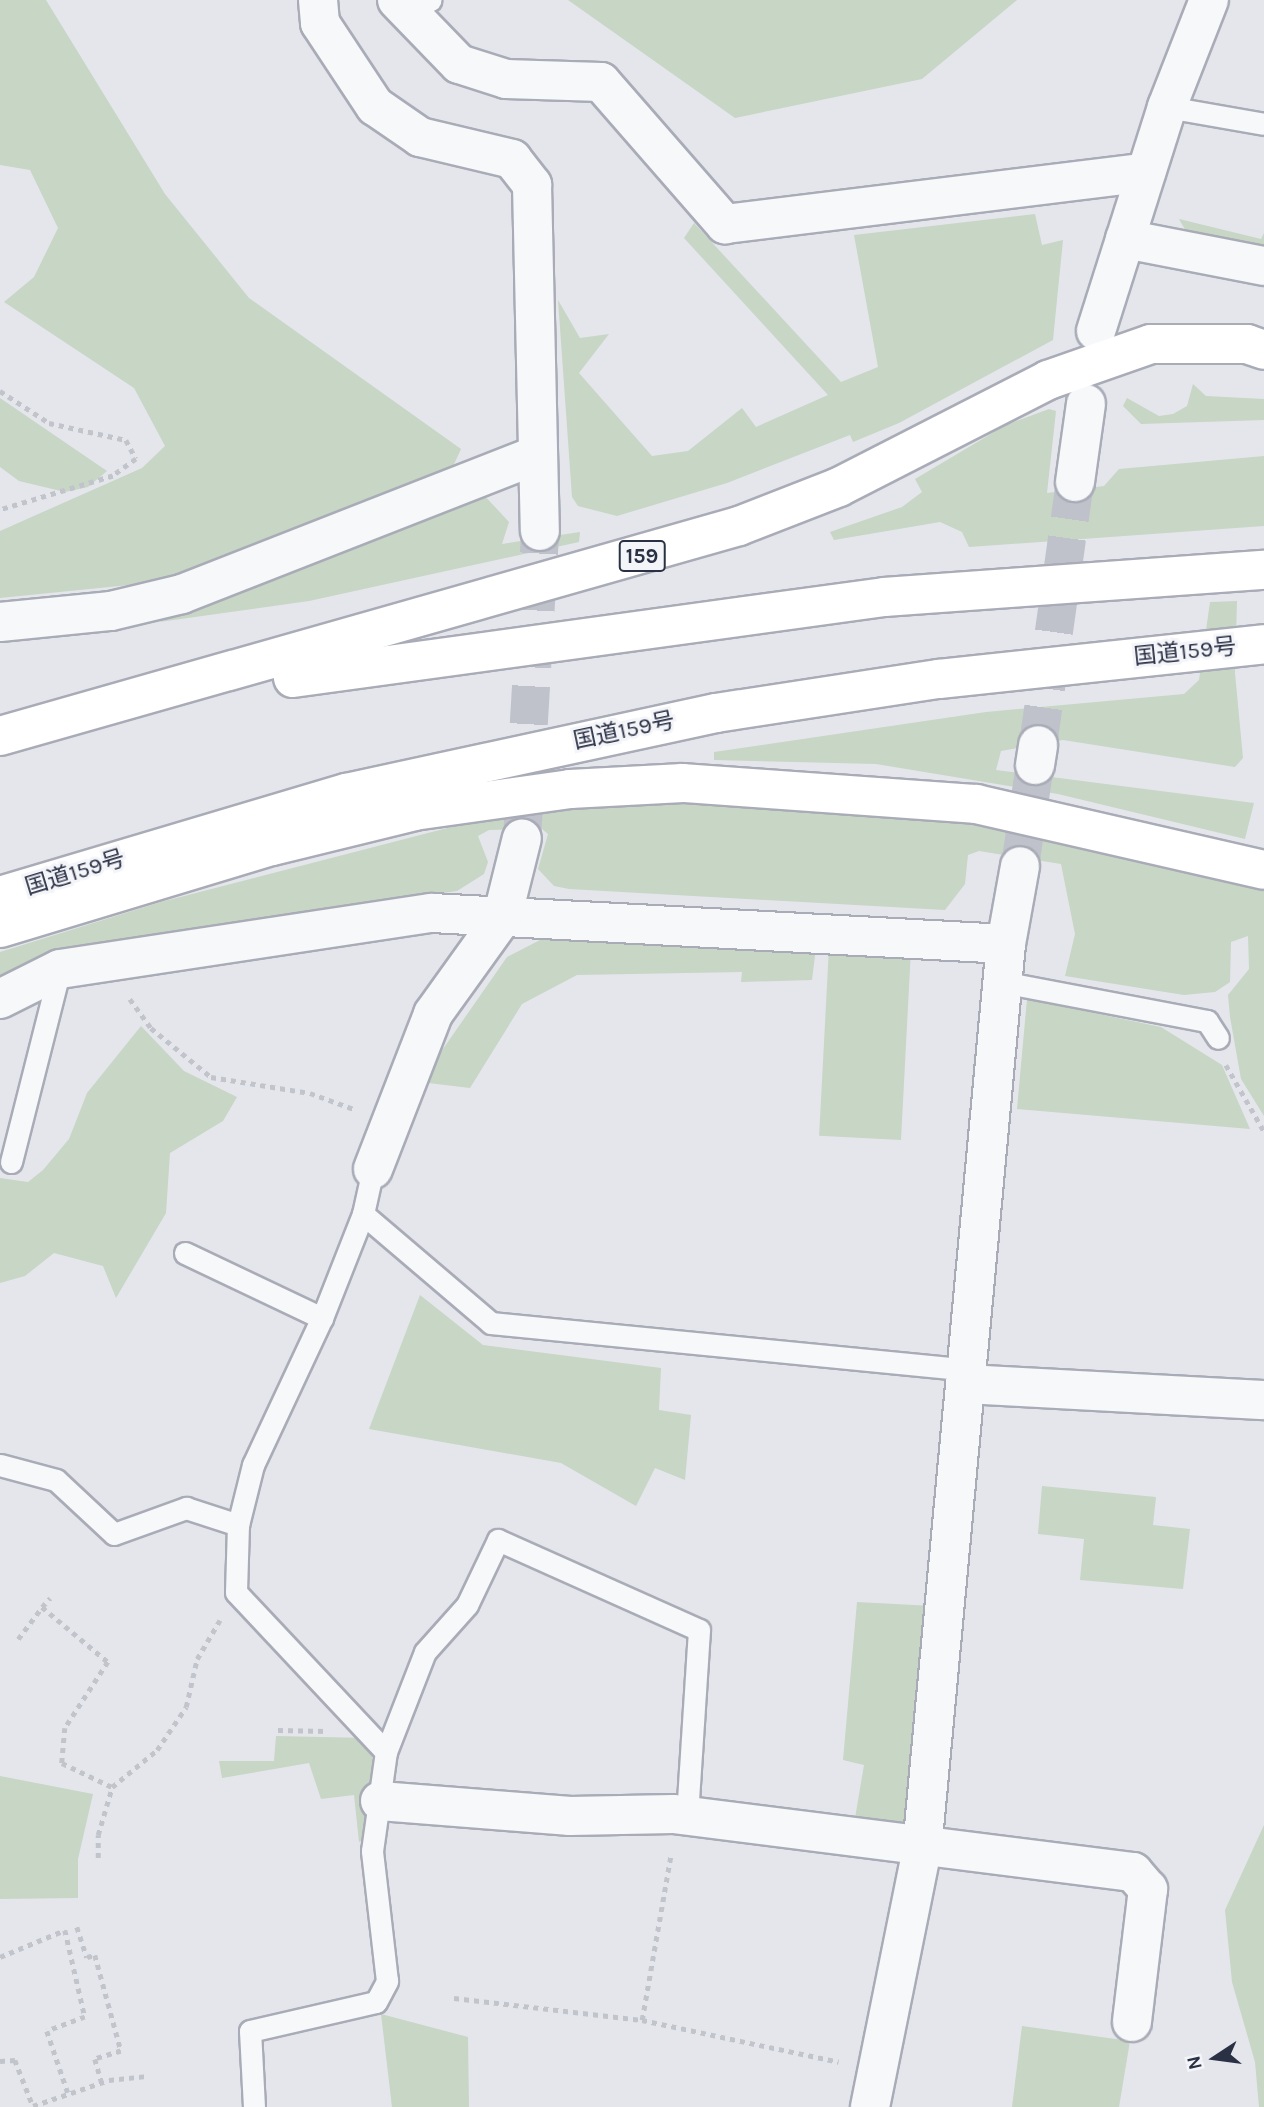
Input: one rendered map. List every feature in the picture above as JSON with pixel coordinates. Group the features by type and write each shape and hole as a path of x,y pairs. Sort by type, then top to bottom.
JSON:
{"highway":[{"name":"159","path":"0,736 739,526 839,487 1048,380 1151,344 1247,344 1264,350"},
{"path":"0,741 310,674 555,638 884,597 1264,570"},
{"name":"国道159号","path":"0,897 346,793 716,712 939,678 1246,645"},
{"path":"0,928 272,846 414,811 570,789 683,783 976,804 1257,869"}],"street":[{"path":"318,0 320,23 375,106 420,137 512,159 533,185 536,455 540,531"},
{"path":"1096,331 1167,107 1209,0"},
{"path":"412,4 459,64 506,79 601,82 725,224 1146,172"},
{"path":"1125,239 1264,266"},
{"path":"1075,482 1086,404"},
{"path":"0,622 111,611 183,594 536,455"},
{"path":"373,1169 433,1014 502,918 522,838"},
{"path":"870,2107 922,1849 1002,982 1020,866"},
{"path":"0,999 60,969 432,913 1006,944"},
{"path":"967,1377 1264,1400"},
{"path":"380,1801 570,1816 682,1815 922,1849 1133,1872 1148,1889 1132,2022"}],"lane":[{"path":"1167,107 1264,124"},
{"path":"10,1162 60,969"},
{"path":"1002,982 1207,1021 1218,1038"},
{"path":"373,1169 363,1214 322,1318 253,1465 238,1525 236,1592 386,1752"},
{"path":"363,1214 491,1323 967,1377"},
{"path":"185,1253 322,1318"},
{"path":"0,1465 56,1480 114,1534 186,1508 238,1525"},
{"path":"254,2107 250,2031 376,2002 387,1981 372,1851 386,1752 425,1651 467,1605 498,1540 699,1630 682,1815"}],"path":[{"path":"0,391 49,423 126,440 136,459 113,476 0,510"},
{"path":"114,961 121,988 151,1028 211,1077 310,1093 391,1122"},
{"path":"1218,1038 1226,1065 1264,1131"},
{"path":"98,1858 98,1835 112,1787 157,1750 186,1707 197,1659 236,1592"},
{"path":"18,1639 50,1598"},
{"path":"42,1607 108,1662 65,1728 62,1763 112,1787"},
{"path":"642,2020 682,1815"},
{"path":"77,1927 87,1957 95,1955 121,2052 95,2059 102,2082"},
{"path":"0,1957 65,1930 85,2017 47,2031 68,2093"},
{"path":"454,1998 642,2020 877,2070"},
{"path":"0,2062 15,2060 33,2106 102,2082 146,2076"}],"green space":[{"path":"0,0 46,0 165,194 249,298 461,449 450,473 169,581 0,598 0,531 142,468 165,446 134,388 4,302 34,277 58,228 30,170 0,165"},
{"path":"568,0 1017,0 922,79 735,118"},
{"path":"1035,214 1042,245 1063,240 1053,340 899,423 853,442 850,435 727,483 617,516 578,506 572,497 558,300 580,338 609,334 579,373 652,456 688,451 742,408 756,427 828,395 684,238 694,223 841,382 878,367 854,235"},
{"path":"1179,219 1261,239 1264,233 1264,251 1191,240"},
{"path":"1193,384 1206,396 1264,399 1264,420 1141,424 1123,406 1127,398 1159,416 1173,414 1187,406"},
{"path":"0,398 107,471 88,487 65,492 19,481 0,467"},
{"path":"1049,409 1056,411 1047,493 1104,486 1119,469 1264,456 1264,526 969,547 962,532 940,522 834,540 830,532 902,507 922,492 915,479 1006,425"},
{"path":"482,493 509,522 502,544 580,532 579,542 309,601 159,622"},
{"path":"1237,601 1235,673 1243,758 1235,767 1063,740 1001,751 996,770 1254,803 1245,839 1058,794 876,764 714,760 714,752 986,712 1184,694 1199,680 1210,602"},
{"path":"783,801 946,819 1261,884 1264,845 1264,1116 1241,1079 1228,995 1249,969 1248,936 1231,942 1230,982 1215,992 1184,995 1065,976 1075,934 1061,864 979,851 968,855 965,884 945,910 569,889 554,886 538,869 548,834 542,829 489,830 478,836 488,862 484,874 457,891 57,948 0,980 0,952 161,902 486,818 627,804"},
{"path":"544,938 816,948 812,980 741,982 742,972 577,975 522,1004 470,1088 420,1082 507,957"},
{"path":"829,947 911,951 901,1140 819,1136"},
{"path":"1027,999 1161,1027 1222,1065 1250,1129 1017,1109"},
{"path":"141,1026 184,1071 237,1097 223,1121 170,1153 166,1213 116,1298 103,1266 54,1253 25,1276 0,1283 0,1178 28,1182 43,1170 69,1139 87,1093"},
{"path":"420,1295 483,1345 661,1368 659,1410 691,1415 685,1480 655,1468 636,1506 561,1463 369,1429"},
{"path":"1042,1486 1156,1497 1153,1525 1190,1529 1183,1589 1080,1580 1084,1539 1038,1534"},
{"path":"857,1602 933,1606 910,1820 896,1830 854,1824 864,1765 843,1760"},
{"path":"276,1736 366,1738 375,1766 365,1839 359,1842 354,1795 321,1799 309,1763 222,1778 219,1761 274,1761"},
{"path":"0,1776 93,1794 78,1859 78,1898 0,1899"},
{"path":"1264,1825 1264,2107 1259,2107 1255,2062 1232,1982 1225,1910"},
{"path":"381,2014 468,2037 469,2107 392,2107"},
{"path":"1022,2026 1130,2041 1119,2107 1012,2107"}],"tunnel":[{"path":"1038,745 1075,482"},
{"path":"522,838 540,531"},
{"path":"1020,866 1035,765"}]}
